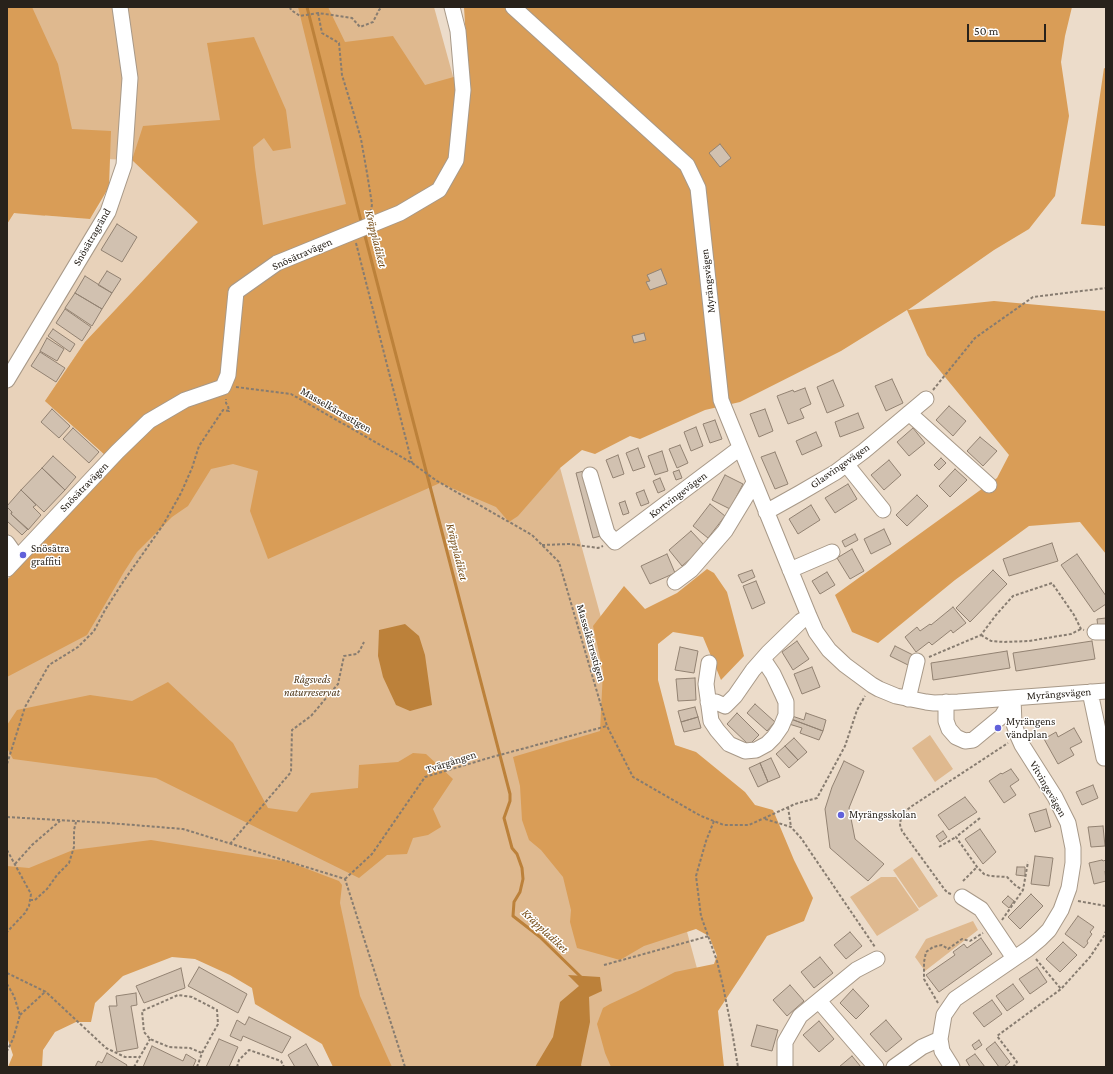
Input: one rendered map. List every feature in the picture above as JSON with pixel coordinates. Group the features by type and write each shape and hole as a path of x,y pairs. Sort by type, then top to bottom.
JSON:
{"street":[{"name":"Snösätragränd","path":"7,380 108,212 124,166 130,78 120,7"},
{"name":"Snösätravägen","path":"7,569 116,452 149,421 185,400 223,387 228,375 236,292 276,263 400,213 439,190 456,160 463,90 458,31 452,7"},
{"name":"Myrängsvägen","path":"514,7 687,165 698,188 721,400 809,616 816,632 829,650 845,665 872,685 896,696 934,703 1106,691"},
{"name":"Glasvingevägen","path":"766,512 800,493 846,464 926,399"},
{"path":"909,413 989,485"},
{"name":"Kortvingevägen","path":"615,542 740,448"},
{"path":"846,464 883,510"},
{"path":"590,475 607,533 615,542"},
{"path":"675,582 692,570 724,531 754,483"},
{"path":"7,543 17,557"},
{"path":"790,570 832,552"},
{"path":"708,702 716,702 725,706 735,696 753,670 763,659 801,621 809,616"},
{"path":"708,663 706,684 711,721 729,744 745,752 756,750 767,744 781,727 786,715 786,702 773,674 763,659"},
{"path":"908,699 917,661"},
{"path":"1090,692 1104,758"},
{"name":"Myrängsvägen","path":"946,702 946,721 949,729 956,737 965,741 973,740 1002,716 1013,698"},
{"name":"Vitvingevägen","path":"952,1067 942,1051 940,1039 944,1015 955,999 1028,949 1049,930 1061,910 1069,888 1073,863 1073,848 1068,823 1055,797 1022,745 1018,736 1014,724 1013,698"},
{"path":"962,897 981,909 1014,958"},
{"path":"784,1067 785,1042 800,1016 856,970 877,959"},
{"path":"819,1001 876,1067"},
{"path":"894,1067 922,1046 940,1039"}],"path":[{"path":"290,7 291,10 300,16 318,13 352,18 360,27 373,22 382,7"},
{"path":"318,13 322,33 339,44 342,75 361,139 367,173 372,204 370,224"},
{"path":"354,232 412,463"},
{"path":"926,399 975,338 1033,297 1106,288"},
{"name":"Masselkärrsstigen","path":"223,387 237,386 291,394 412,463 437,481 532,535 559,562 607,726 634,777 701,816 724,825 749,825 788,807 817,798 845,746 857,710 872,685"},
{"path":"7,764 25,707 49,665 78,647 94,631 105,610 123,582 164,525 181,493 192,468 199,446 223,410 229,411 223,387"},
{"path":"542,545 570,544 598,548 615,542"},
{"path":"917,661 981,635 1013,596 1052,583 1074,615 1094,631"},
{"path":"981,635 991,641 1004,642 1029,641 1094,631"},
{"path":"230,844 291,772 292,730 311,716 338,684 344,656 356,654 364,642"},
{"name":"Tvärgången","path":"345,879 372,854 425,777 607,726"},
{"path":"962,897 948,893 945,890 902,831 900,817 912,806 1018,736"},
{"path":"788,807 791,827"},
{"path":"7,817 183,829 345,879 405,1067"},
{"path":"764,818 791,827 801,838 877,949 877,959"},
{"path":"939,847 956,837 980,818"},
{"path":"15,864 32,845 60,821"},
{"path":"714,821 706,841 696,876 701,916 709,936 723,986 738,1067"},
{"path":"30,900 35,900 47,889 56,875 69,863 74,847 74,830 76,822"},
{"path":"956,837 977,867 984,874 990,876 1007,877 1016,886 1023,890"},
{"path":"7,850 31,894 29,906 25,913 7,932"},
{"path":"944,1015 924,979 924,962 926,952 933,947 942,945 948,949 962,939 970,941 994,929 1023,890 1028,862"},
{"path":"963,881 977,867"},
{"path":"1065,899 1106,906"},
{"path":"1013,1067 1017,1062 998,1036 1061,989 1090,957 1106,931"},
{"path":"604,965 709,936"},
{"path":"1028,949 1061,989"},
{"path":"7,973 46,991 106,1048 124,1057 140,1057"},
{"path":"7,984 14,996 20,1015"},
{"path":"7,1052 13,1039 20,1015 46,991"},
{"path":"198,1067 202,1053 218,1024 217,1010 192,997 178,996 142,1011 144,1032 150,1039 170,1047 190,1048 202,1053"},
{"path":"134,1067 150,1039"},
{"path":"237,1067 239,1060 249,1050 281,1061 284,1067"}],"shaded area":[{"path":"7,7 32,7 58,64 72,129 111,131 109,187 90,219 14,213 7,224"},
{"path":"298,7 328,7 345,42 393,36 425,85 468,73 464,7 1072,7 1061,62 1069,116 1055,196 1029,229 994,250 908,310 994,301 1106,311 1106,554 1080,522 1029,526 955,580 878,643 852,632 835,595 997,478 1009,455 927,355 907,310 841,351 740,402 705,410 640,439 630,436 595,454 582,450 560,468 518,516 509,522 496,507 440,483 268,559 250,511 258,471 233,464 211,469 188,506 172,517 137,552 87,635 7,677 7,580 115,464 45,401 85,342 198,222 132,160 143,126 220,120 207,43 254,37 286,110 291,148 273,151 264,138 253,147 263,225 346,204"},
{"path":"1104,68 1106,69 1106,226 1081,224"},
{"path":"132,160 198,222 85,342 45,401 104,455 7,559 7,224 14,213 90,219"},
{"path":"707,569 714,573 727,592 744,656 721,680 703,637 673,632 658,644 658,680 675,745 696,752 745,792 755,805 773,810 794,860 813,898 804,921 767,936 718,1011 724,1067 611,1067 605,1053 597,1024 603,1008 675,972 714,964 717,956 709,936 696,929 644,946 620,960 577,948 570,922 571,910 563,877 541,850 529,840 522,820 520,786 513,757 600,731 603,671 593,626 624,586 645,609 677,593"},
{"path":"405,624 419,636 425,655 432,705 410,711 396,705 383,677 378,656 379,630"},
{"path":"168,682 233,743 268,808 297,812 311,793 358,788 359,765 398,762 413,753 426,754 453,779 433,809 441,827 428,835 413,838 407,854 387,855 359,878 156,778 13,759 7,748 7,725 17,710 90,695 132,701"},
{"path":"151,840 289,862 339,881 342,885 340,903 360,996 392,1067 333,1067 322,1044 255,1004 252,988 230,975 195,959 172,957 123,976 95,1003 91,1022 76,1022 55,1032 43,1050 42,1067 8,1067 13,1055 7,1037 7,866 29,868 73,850"},
{"path":"568,975 600,977 602,991 589,997 590,1022 581,1065 582,1067 535,1067 553,1037 560,1002 579,986"}],"green space":[{"name":"Rågsveds naturreservat","path":"7,7 434,7 724,1067 338,1067 315,1028 250,979 171,950 7,980 7,580 115,464 45,401 85,342 198,222 132,160 51,157 45,216 14,213 7,224"},
{"path":"930,735 953,769 935,782 912,748"},
{"path":"912,857 938,896 919,908 893,870"},
{"path":"881,877 896,877 919,910 877,936 850,897"},
{"path":"973,921 978,930 925,971 915,957 926,939"}],"building":[{"path":"720,144 731,158 720,167 709,153"},
{"path":"117,224 137,237 122,262 101,250"},
{"path":"661,269 667,284 650,290 646,282 650,281 647,275"},
{"path":"107,271 121,279 112,293 98,285"},
{"path":"85,276 112,293 102,309 75,293"},
{"path":"75,293 102,309 92,326 65,308"},
{"path":"65,309 91,327 82,341 56,323"},
{"path":"53,329 75,344 70,352 48,336"},
{"path":"644,333 646,340 634,343 632,336"},
{"path":"47,338 64,349 57,361 40,351"},
{"path":"40,352 65,368 56,382 31,366"},
{"path":"892,379 903,403 886,411 875,386"},
{"path":"833,380 844,406 827,413 817,387"},
{"path":"805,388 811,404 800,409 804,418 788,424 777,396 793,390 794,392"},
{"path":"949,406 966,421 953,436 936,420"},
{"path":"52,409 70,426 59,438 41,422"},
{"path":"765,409 773,431 759,437 750,414"},
{"path":"858,413 864,428 840,437 835,422"},
{"path":"715,420 722,439 710,443 703,424"},
{"path":"696,427 703,446 691,451 684,432"},
{"path":"73,428 99,452 89,463 63,439"},
{"path":"913,428 925,443 909,456 897,442"},
{"path":"816,432 822,446 802,455 796,441"},
{"path":"980,437 997,451 983,466 967,451"},
{"path":"680,445 688,463 677,468 669,449"},
{"path":"638,448 645,467 633,471 626,453"},
{"path":"662,451 668,471 655,475 648,456"},
{"path":"775,452 788,484 775,489 761,457"},
{"path":"618,455 624,474 613,478 606,460"},
{"path":"53,456 76,477 65,490 42,468"},
{"path":"941,458 946,463 939,470 934,465"},
{"path":"889,460 901,475 884,490 871,475"},
{"path":"42,468 65,490 44,512 21,490"},
{"path":"955,469 967,480 950,497 939,486"},
{"path":"679,470 682,478 676,480 673,472"},
{"path":"584,471 601,536 593,538 576,473"},
{"path":"725,475 743,484 730,509 712,500"},
{"path":"660,478 665,490 658,493 653,481"},
{"path":"848,484 857,499 835,513 825,498"},
{"path":"21,490 36,505 33,507 41,515 28,530 11,514 12,512 7,507"},
{"path":"644,490 649,503 641,506 636,493"},
{"path":"917,495 928,506 907,526 896,515"},
{"path":"625,501 629,513 623,515 619,503"},
{"path":"710,504 725,516 708,538 693,526"},
{"path":"811,505 820,520 798,534 789,519"},
{"path":"7,507 12,512 11,514 28,529 22,535 7,521"},
{"path":"884,529 891,544 871,554 864,539"},
{"path":"691,531 705,546 682,566 669,550"},
{"path":"855,534 858,540 845,547 842,541"},
{"path":"1052,543 1058,561 1009,576 1003,559"},
{"path":"852,549 864,571 850,579 837,558"},
{"path":"667,554 675,573 650,584 641,566"},
{"path":"1077,554 1106,596 1106,604 1094,612 1061,565"},
{"path":"752,570 755,577 742,583 738,575"},
{"path":"993,570 1007,584 970,622 956,608"},
{"path":"827,572 835,585 820,594 812,581"},
{"path":"756,581 765,603 752,609 743,586"},
{"path":"953,607 966,623 953,633 951,630 932,645 929,642 916,652 905,637 917,627 920,631 930,624 931,625"},
{"path":"1106,618 1106,627 1098,628 1097,619"},
{"path":"797,641 809,659 793,670 782,652"},
{"path":"1092,641 1095,659 1016,671 1013,653"},
{"path":"895,646 913,655 908,665 890,656"},
{"path":"680,647 698,651 694,673 675,670"},
{"path":"1007,651 1010,668 933,680 931,663"},
{"path":"812,667 820,687 802,694 794,674"},
{"path":"695,678 696,700 678,701 676,679"},
{"path":"755,704 775,722 767,731 747,713"},
{"path":"695,707 698,717 681,722 678,711"},
{"path":"737,713 759,735 749,745 727,724"},
{"path":"806,713 826,720 823,731 791,719 792,716 804,720"},
{"path":"698,717 701,728 684,732 681,722"},
{"path":"791,719 823,731 819,740 800,733 802,728 789,724"},
{"path":"1074,728 1082,742 1070,748 1074,755 1058,764 1044,739 1056,732 1058,737"},
{"path":"794,738 807,752 798,760 785,746"},
{"path":"785,746 798,760 789,768 776,754"},
{"path":"771,758 780,777 768,782 760,763"},
{"name":"Myrängsskolan","path":"844,761 864,771 849,808 855,839 884,864 868,881 830,848 825,809 832,787"},
{"path":"760,763 768,782 758,787 749,768"},
{"path":"1011,769 1019,780 1010,786 1016,795 1004,803 989,781 1001,773 1002,774"},
{"path":"1093,785 1098,798 1082,805 1076,792"},
{"path":"965,797 977,812 949,830 938,815"},
{"path":"1046,809 1051,827 1035,832 1029,814"},
{"path":"1103,826 1105,846 1091,847 1088,827"},
{"path":"980,829 996,852 983,864 965,839"},
{"path":"943,831 947,837 940,842 936,836"},
{"path":"1035,856 1053,858 1049,886 1031,884"},
{"path":"1106,860 1106,881 1094,884 1089,863"},
{"path":"1017,867 1025,867 1025,876 1016,875"},
{"path":"1031,894 1043,906 1020,929 1008,917"},
{"path":"1008,896 1014,901 1009,908 1002,902"},
{"path":"1078,916 1094,927 1090,932 1092,934 1087,941 1088,943 1084,948 1065,934"},
{"path":"850,932 862,946 846,959 834,945"},
{"path":"981,938 992,954 939,992 926,975 955,955 953,952 964,944 967,948"},
{"path":"1063,942 1077,955 1060,972 1046,959"},
{"path":"820,957 833,973 814,988 801,972"},
{"path":"199,967 247,994 238,1013 188,986"},
{"path":"1037,967 1047,982 1030,994 1019,979"},
{"path":"181,968 185,988 144,1003 136,986"},
{"path":"1013,984 1024,999 1007,1011 996,996"},
{"path":"790,985 804,1001 787,1016 773,1000"},
{"path":"853,989 869,1006 856,1019 840,1003"},
{"path":"136,993 137,1005 131,1006 138,1048 117,1052 109,1006 117,1006 116,996"},
{"path":"992,1000 1002,1014 984,1027 973,1013"},
{"path":"249,1017 291,1037 282,1053 243,1036 241,1041 230,1036 237,1020 245,1025"},
{"path":"886,1020 902,1039 886,1052 870,1034"},
{"path":"819,1021 834,1039 819,1052 803,1035"},
{"path":"757,1025 778,1030 772,1051 751,1046"},
{"path":"219,1039 238,1047 229,1067 206,1067"},
{"path":"979,1040 982,1045 975,1050 972,1045"},
{"path":"995,1042 1010,1062 1004,1067 999,1067 986,1049"},
{"path":"306,1044 319,1067 295,1067 288,1055"},
{"path":"152,1046 183,1061 186,1054 196,1060 193,1067 143,1067"},
{"path":"107,1053 127,1065 126,1067 95,1067 98,1061 102,1063"},
{"path":"975,1054 985,1067 970,1067 966,1060"},
{"path":"852,1056 861,1067 839,1067"}],"waterway":[{"name":"Kräppladiket","path":"307,7 362,225"},
{"name":"Kräppladiket","path":"364,232 510,794 510,801 504,818 512,848 517,854 522,868 523,879 520,892 514,902 513,916 540,937 582,978"}],"place":[{"name":"Snösätra graffiti","path":"23,555"},
{"name":"Myrängens vändplan","path":"998,728"},
{"name":"Myrängsskolan","path":"841,815"}]}
